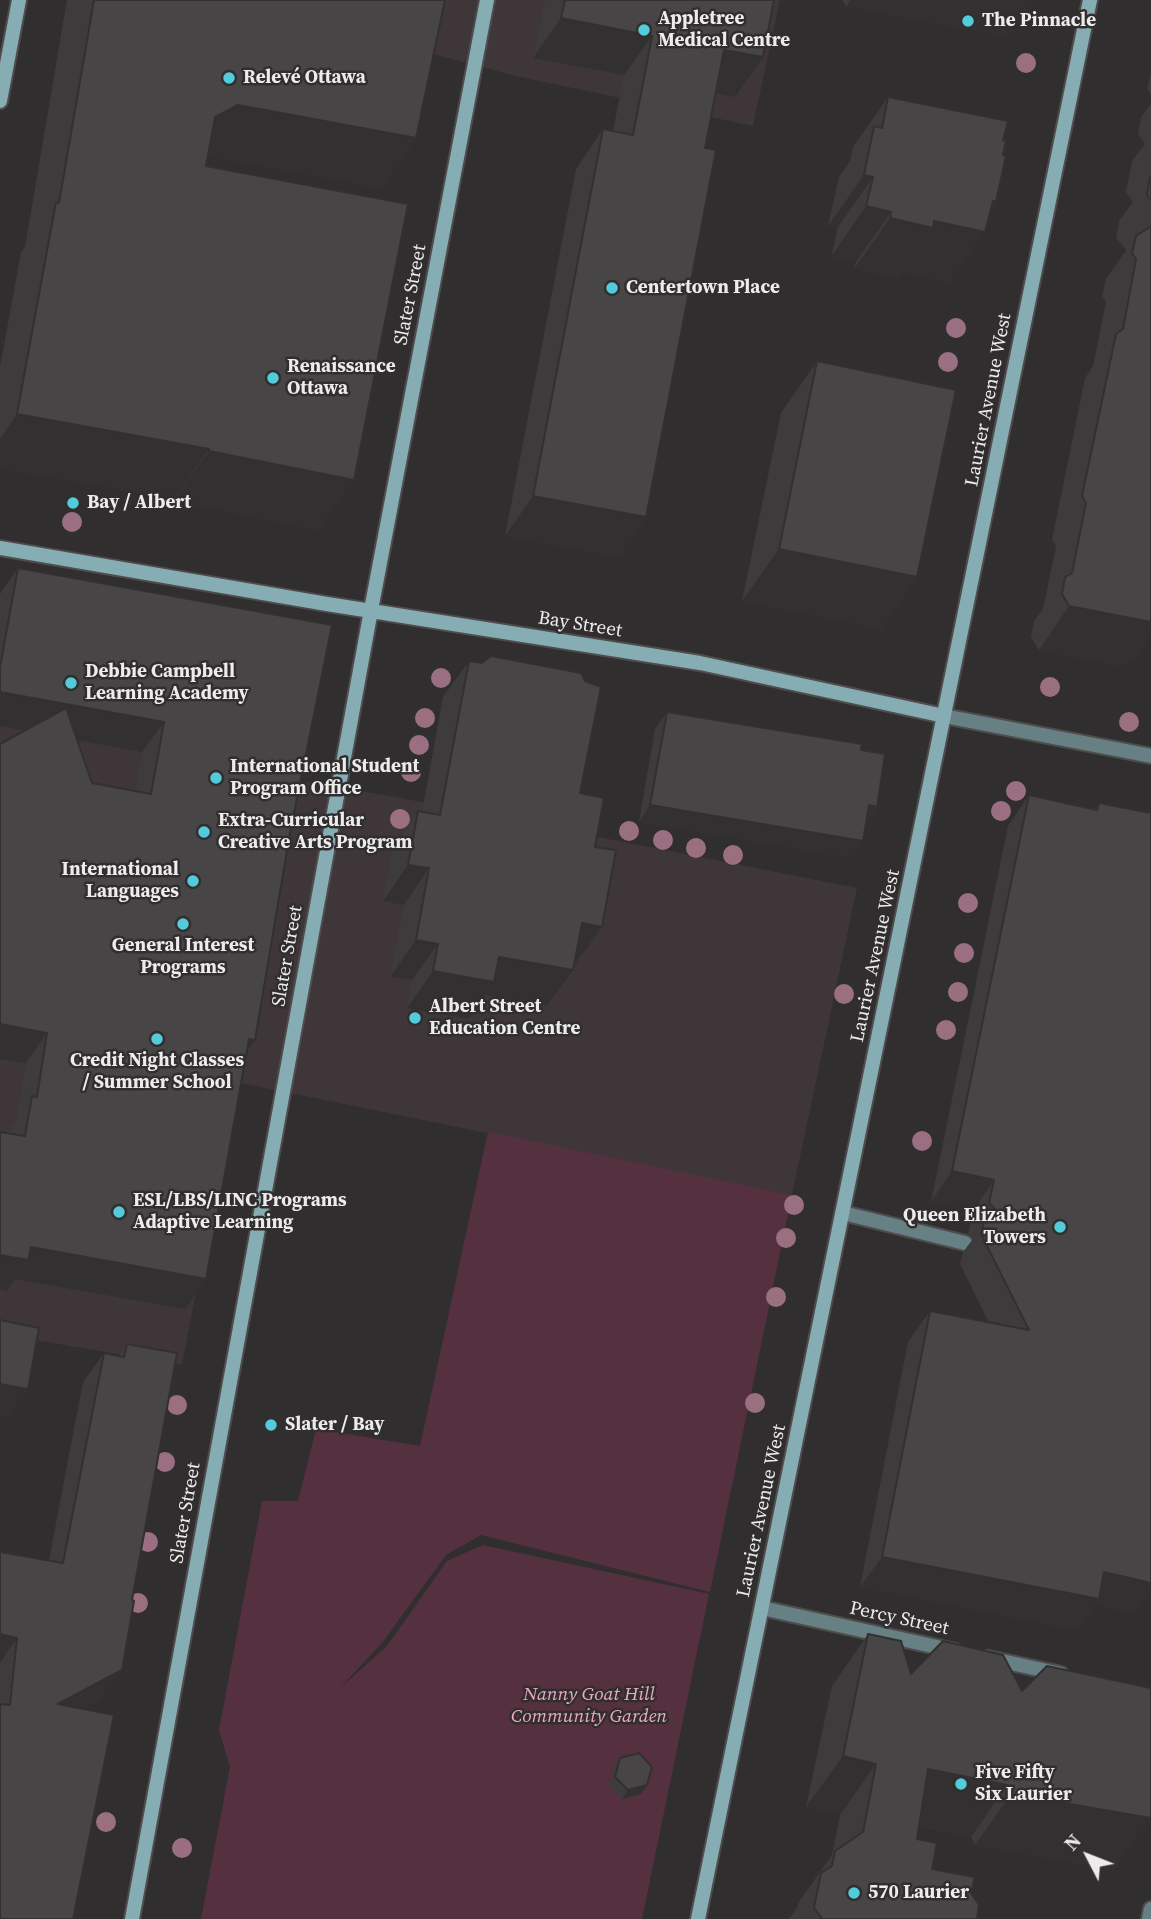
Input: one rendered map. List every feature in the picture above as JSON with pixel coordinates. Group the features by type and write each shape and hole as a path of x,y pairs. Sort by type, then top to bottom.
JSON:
{"main road":[{"path":"0,101 19,0"},
{"name":"Slater Street","path":"132,1919 371,610 486,0"},
{"name":"Laurier Avenue West","path":"698,1919 1090,0"},
{"name":"Bay Street","path":"0,548 700,663 944,716"}],"street":[{"name":"Bay Street","path":"944,716 1151,755"},
{"path":"843,1213 965,1244"},
{"name":"Percy Street","path":"762,1608 1069,1675"},
{"path":"1149,1919 1151,1909"}],"shaded area":[{"path":"434,0 780,0 753,126 516,76 425,52"},
{"name":"Albert Street Education Centre","path":"0,593 317,648 293,780 396,797 857,888 792,1195 236,1082 182,1365 0,1334"}],"green space":[{"name":"Nanny Goat Hill Community Garden","path":"488,1132 792,1195 710,1592 481,1535 446,1555 382,1643 339,1689 387,1646 447,1561 483,1545 709,1594 642,1919 201,1919 230,1767 219,1730 262,1501 298,1501 316,1429 420,1446"}],"building":[{"path":"94,0 445,0 416,138 238,105 215,117 206,166 408,204 354,480 209,449 17,414 56,202 59,203"},
{"path":"565,0 774,0 763,57 724,50 705,148 716,150 646,517 533,496 603,129 633,135 652,36 561,18"},
{"path":"888,97 1008,121 1003,140 1006,141 1003,155 1006,156 996,202 993,201 985,232 934,221 933,228 890,218 891,212 866,206 873,177 864,175 874,126 882,128"},
{"path":"1151,177 1151,200 1147,195"},
{"path":"1151,226 1151,622 1069,606 1062,594 1065,577 1072,573 1086,503 1082,496 1116,334 1123,329 1136,259 1132,253 1136,236"},
{"path":"817,361 956,390 917,577 779,549"},
{"path":"18,568 332,625 290,833 255,1040 249,1039 206,1279 31,1247 28,1260 0,1255 0,1132 25,1136 32,1096 37,1097 47,1033 0,1024 0,744 66,708 92,783 151,794 164,722 0,692 0,667"},
{"path":"491,656 581,673 585,681 601,687 580,793 604,798 595,847 616,850 602,927 582,923 573,970 499,957 494,982 433,971 438,944 416,940 429,868 408,865 418,811 440,815 469,661 482,663"},
{"path":"667,712 862,744 861,750 885,754 877,807 869,805 863,841 650,805"},
{"name":"Queen Elizabeth Towers","path":"1029,795 1097,810 1099,803 1151,813 1151,1583 1104,1572 1099,1599 882,1557 930,1311 1029,1330 981,1234 984,1222 990,1222 995,1216 995,1209 989,1203 994,1180 952,1171"},
{"path":"0,1320 39,1328 28,1389 0,1384"},
{"path":"127,1344 177,1353 132,1600 134,1601 122,1670 58,1704 114,1715 73,1919 0,1919 0,1704 10,1705 17,1638 0,1634 0,1552 63,1563 104,1353 124,1357"},
{"path":"868,1634 901,1641 911,1674 943,1641 1003,1655 1022,1691 1047,1666 1151,1688 1151,1818 1011,1794 1007,1785 928,1769 917,1839 937,1843 932,1869 975,1877 971,1893 979,1905 977,1919 820,1919 814,1908 821,1873 832,1866 835,1851 863,1832 876,1764 843,1756"},
{"path":"639,1753 652,1767 647,1785 628,1790 615,1777 620,1758"}],"place":[{"name":"The Pinnacle","path":"968,21"},
{"name":"Appletree Medical Centre","path":"644,30"},
{"name":"Relevé Ottawa","path":"229,78"},
{"name":"Centertown Place","path":"612,288"},
{"name":"Renaissance Ottawa","path":"273,378"},
{"name":"Bay / Albert","path":"73,503"},
{"name":"Debbie Campbell Learning Academy","path":"71,683"},
{"name":"International Student Program Office","path":"216,778"},
{"name":"Extra-Curricular Creative Arts Program","path":"204,832"},
{"name":"International Languages","path":"193,881"},
{"name":"General Interest Programs","path":"183,924"},
{"name":"Albert Street Education Centre","path":"415,1018"},
{"name":"Credit Night Classes / Summer School","path":"157,1039"},
{"name":"ESL/LBS/LINC Programs Adaptive Learning","path":"119,1212"},
{"name":"Queen Elizabeth Towers","path":"1060,1227"},
{"name":"Slater / Bay","path":"271,1425"},
{"name":"Five Fifty Six Laurier","path":"961,1784"},
{"name":"570 Laurier","path":"854,1893"}]}
